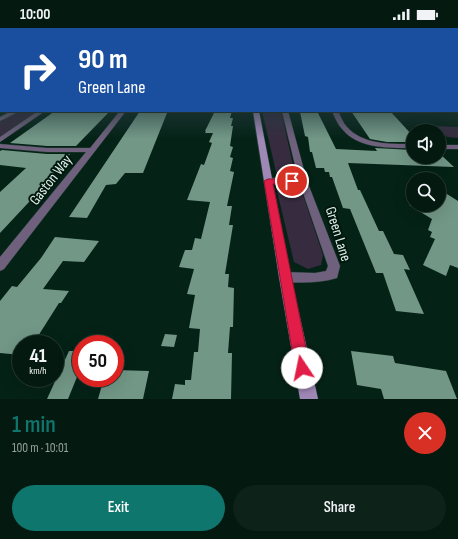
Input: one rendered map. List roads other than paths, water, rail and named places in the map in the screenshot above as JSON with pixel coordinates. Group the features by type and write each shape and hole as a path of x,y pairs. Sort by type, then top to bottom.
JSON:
{"main road":[{"path":"256,112 308,399"}],"street":[{"path":"0,119 15,112"},
{"path":"0,140 41,112"},
{"name":"Gaston Way","path":"0,266 122,112"},
{"name":"Green Lane","path":"285,112 303,181 334,266 333,274 326,276 315,278 285,277"},
{"path":"336,112 346,130 351,135 361,140 389,146 406,146"},
{"path":"0,146 46,150 92,150"},
{"path":"446,147 458,148"},
{"path":"268,181 303,181"}]}
